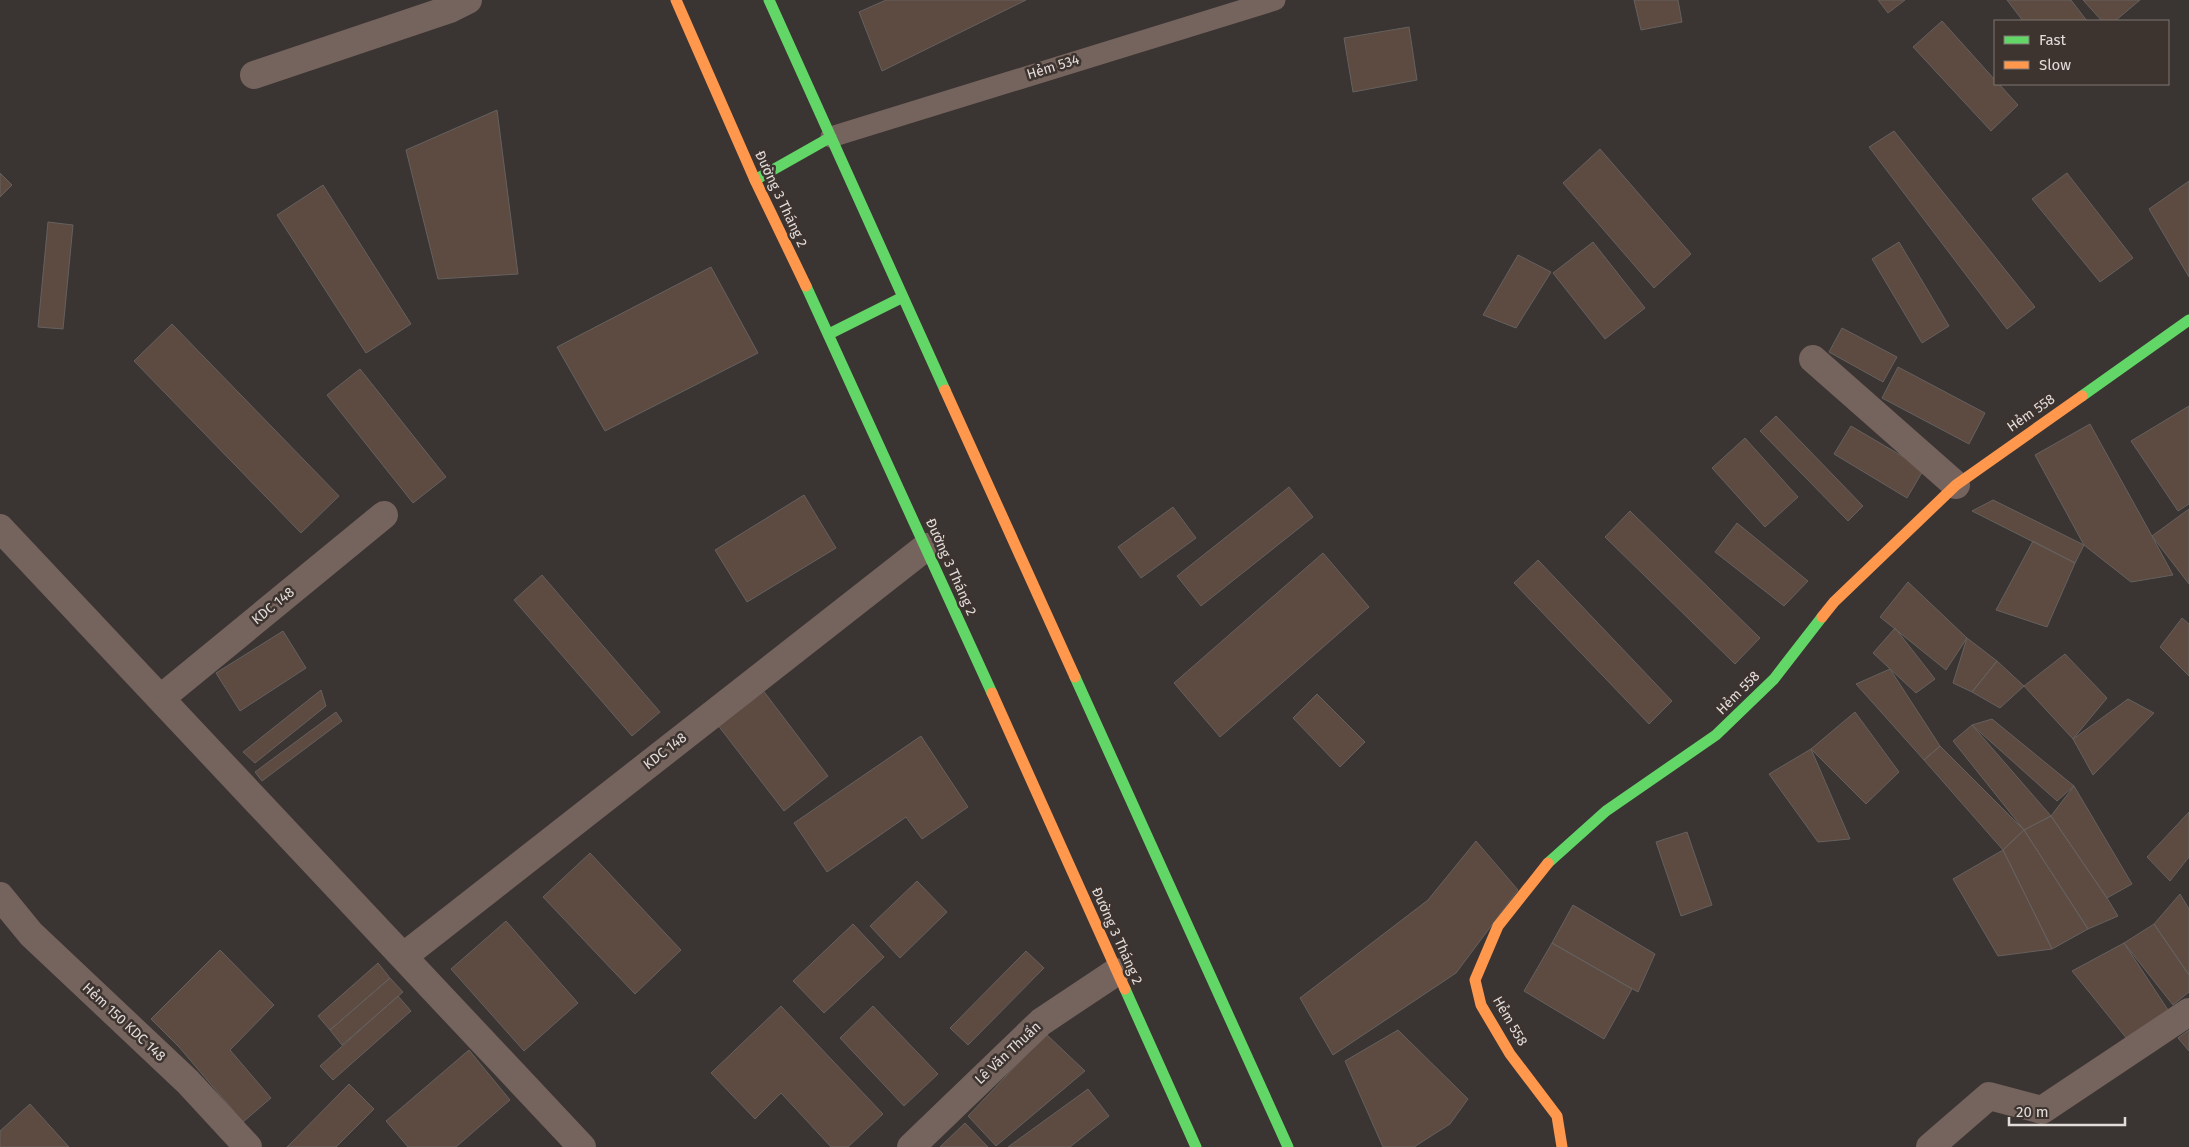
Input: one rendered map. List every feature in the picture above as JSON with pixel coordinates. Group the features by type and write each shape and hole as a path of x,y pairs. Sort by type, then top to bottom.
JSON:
{"main road":[{"name":"Đường 3 Tháng 2","path":"676,0 755,180 829,334 1196,1147"},
{"path":"769,0 1288,1147"},
{"path":"755,180 831,137"},
{"path":"829,334 903,297"},
{"name":"Hẻm 558","path":"1562,1147 1557,1116 1510,1054 1481,1005 1475,980 1498,926 1552,859 1606,811 1716,735 1774,679 1834,602 1956,485 2189,320"}],"street":[{"path":"254,75 450,9 468,0"},
{"path":"1813,359 1956,485"},
{"name":"KDC 148","path":"161,698 384,514"},
{"path":"6,546 161,698 582,1147"},
{"name":"KDC 148","path":"404,956 926,547"},
{"name":"Hẻm 150 KDC 148","path":"0,896 30,934 188,1082 248,1147"},
{"name":"Lê Văn Thuấn","path":"911,1147 1041,1022 1116,972"},
{"path":"1930,1147 1989,1096 2042,1110 2189,1012"}],"lane":[{"name":"Hẻm 534","path":"831,137 1275,0"}],"building":[{"path":"886,0 1026,0 882,71 859,12"},
{"path":"1634,0 1678,0 1682,22 1641,30"},
{"path":"1878,0 1905,0 1888,13"},
{"path":"2007,0 2071,0 2086,20 2022,20"},
{"path":"2083,0 2140,0 2116,20 2101,20"},
{"path":"1942,21 1994,79 1994,85 2000,85 2018,105 1991,131 1913,47"},
{"path":"1409,27 1417,80 1353,92 1344,38"},
{"path":"497,110 518,274 438,279 406,150"},
{"path":"1894,131 2035,307 2007,329 1869,147"},
{"path":"1600,149 1691,254 1654,288 1563,183"},
{"path":"0,173 12,185 0,197"},
{"path":"2067,173 2133,258 2100,282 2032,199"},
{"path":"2189,181 2189,277 2149,209"},
{"path":"323,185 411,324 366,353 277,215"},
{"path":"48,222 73,225 63,329 38,327"},
{"path":"1593,242 1645,308 1605,339 1553,273"},
{"path":"1899,242 1949,326 1922,343 1872,259"},
{"path":"1518,255 1551,272 1516,328 1483,315"},
{"path":"711,267 758,353 605,431 557,347"},
{"path":"172,324 339,496 301,533 134,361"},
{"path":"1842,328 1897,357 1883,382 1829,352"},
{"path":"1898,367 1985,413 1969,444 1882,398"},
{"path":"360,369 446,477 413,503 327,395"},
{"path":"2189,406 2189,504 2178,511 2131,441"},
{"path":"1776,416 1863,506 1848,521 1760,431"},
{"path":"2090,424 2173,575 2131,582 2084,545 2035,455"},
{"path":"1851,426 1924,469 1907,498 1834,454"},
{"path":"1745,438 1798,497 1765,527 1712,468"},
{"path":"1289,487 1313,517 1201,606 1177,576"},
{"path":"804,495 836,548 747,602 715,550"},
{"path":"1993,500 2084,545 2075,563 1972,511"},
{"path":"1173,507 1196,538 1141,578 1118,547"},
{"path":"2189,509 2189,584 2152,536"},
{"path":"1630,511 1760,638 1735,664 1605,537"},
{"path":"1737,523 1808,581 1784,606 1715,552"},
{"path":"2033,541 2075,563 2047,627 1996,610"},
{"path":"1323,553 1369,607 1220,737 1174,683"},
{"path":"1538,560 1672,701 1649,724 1514,583"},
{"path":"542,575 660,712 632,736 514,600"},
{"path":"1908,582 1967,638 1946,670 1880,617"},
{"path":"2182,618 2189,624 2189,676 2160,647"},
{"path":"1895,628 1935,679 1916,693 1873,653"},
{"path":"283,631 306,668 240,711 216,673"},
{"path":"1967,638 1997,661 1972,692 1953,683"},
{"path":"2065,654 2107,698 2073,739 2024,686"},
{"path":"1997,661 2024,686 2000,708 1972,692"},
{"path":"1890,669 1940,746 1924,760 1856,684"},
{"path":"762,689 828,776 784,811 717,724"},
{"path":"321,690 326,706 255,763 243,752"},
{"path":"1317,694 1365,742 1340,767 1293,718"},
{"path":"2128,699 2154,713 2093,775 2073,739"},
{"path":"336,712 342,721 262,781 255,772"},
{"path":"1855,712 1899,772 1866,804 1811,749"},
{"path":"1992,719 2074,786 2057,801 1972,725"},
{"path":"1972,725 2051,816 2024,830 1953,741"},
{"path":"921,736 968,807 922,839 906,817 827,872 794,823"},
{"path":"1940,746 2024,830 2003,850 1924,760"},
{"path":"1811,749 1850,839 1818,842 1769,774"},
{"path":"2074,786 2132,884 2107,898 2051,816"},
{"path":"2189,812 2189,857 2170,881 2147,857"},
{"path":"2051,816 2118,916 2088,929 2024,830"},
{"path":"2024,830 2088,929 2052,949 2003,850"},
{"path":"1687,832 1712,905 1681,916 1656,842"},
{"path":"1476,841 1518,890 1456,973 1333,1055 1300,998 1428,900"},
{"path":"2003,850 2052,949 1998,956 1953,879"},
{"path":"590,853 681,950 635,994 543,897"},
{"path":"917,881 947,912 900,958 870,926"},
{"path":"2180,894 2189,909 2189,975 2154,924"},
{"path":"1573,905 1655,954 1638,992 1552,943"},
{"path":"506,921 578,1003 524,1051 451,969"},
{"path":"853,924 884,957 824,1013 793,981"},
{"path":"2154,924 2189,975 2189,992 2173,1005 2124,943"},
{"path":"1552,943 1632,989 1604,1039 1524,991"},
{"path":"2124,943 2176,1022 2132,1045 2072,971"},
{"path":"220,950 274,1005 230,1050 271,1098 243,1122 179,1047 151,1019"},
{"path":"1026,951 1044,968 968,1045 950,1028"},
{"path":"378,963 390,978 330,1030 318,1016"},
{"path":"390,978 403,992 342,1045 330,1030"},
{"path":"398,996 411,1011 333,1080 320,1066"},
{"path":"781,1006 883,1114 848,1147 831,1147 781,1093 755,1119 711,1073"},
{"path":"873,1006 938,1074 904,1106 840,1038"},
{"path":"1398,1030 1468,1099 1450,1124 1414,1147 1383,1147 1345,1061"},
{"path":"2189,1030 2189,1051 2178,1038"},
{"path":"1046,1034 1085,1071 996,1146 968,1116"},
{"path":"469,1050 510,1100 456,1147 408,1147 386,1121"},
{"path":"349,1084 374,1109 336,1147 287,1147"},
{"path":"1088,1089 1109,1116 1070,1147 1008,1147"},
{"path":"30,1104 69,1147 0,1147 0,1131"},
{"path":"965,1123 988,1147 940,1147"}],"traffic: fast":[{"path":"769,0 945,390"},
{"path":"755,180 831,137"},
{"path":"806,286 992,693"},
{"path":"829,334 903,297"},
{"path":"2082,396 2189,320"},
{"path":"1548,863 1606,811 1716,735 1774,679 1822,617"},
{"path":"1075,677 1288,1147"},
{"path":"1125,989 1196,1147"}],"traffic: slow":[{"path":"676,0 755,180 806,286"},
{"path":"945,390 1075,677"},
{"path":"1822,617 1834,602 1956,485 2082,396"},
{"path":"992,693 1125,989"},
{"path":"1548,863 1498,926 1475,980 1481,1005 1510,1054 1557,1116 1562,1147"}]}
